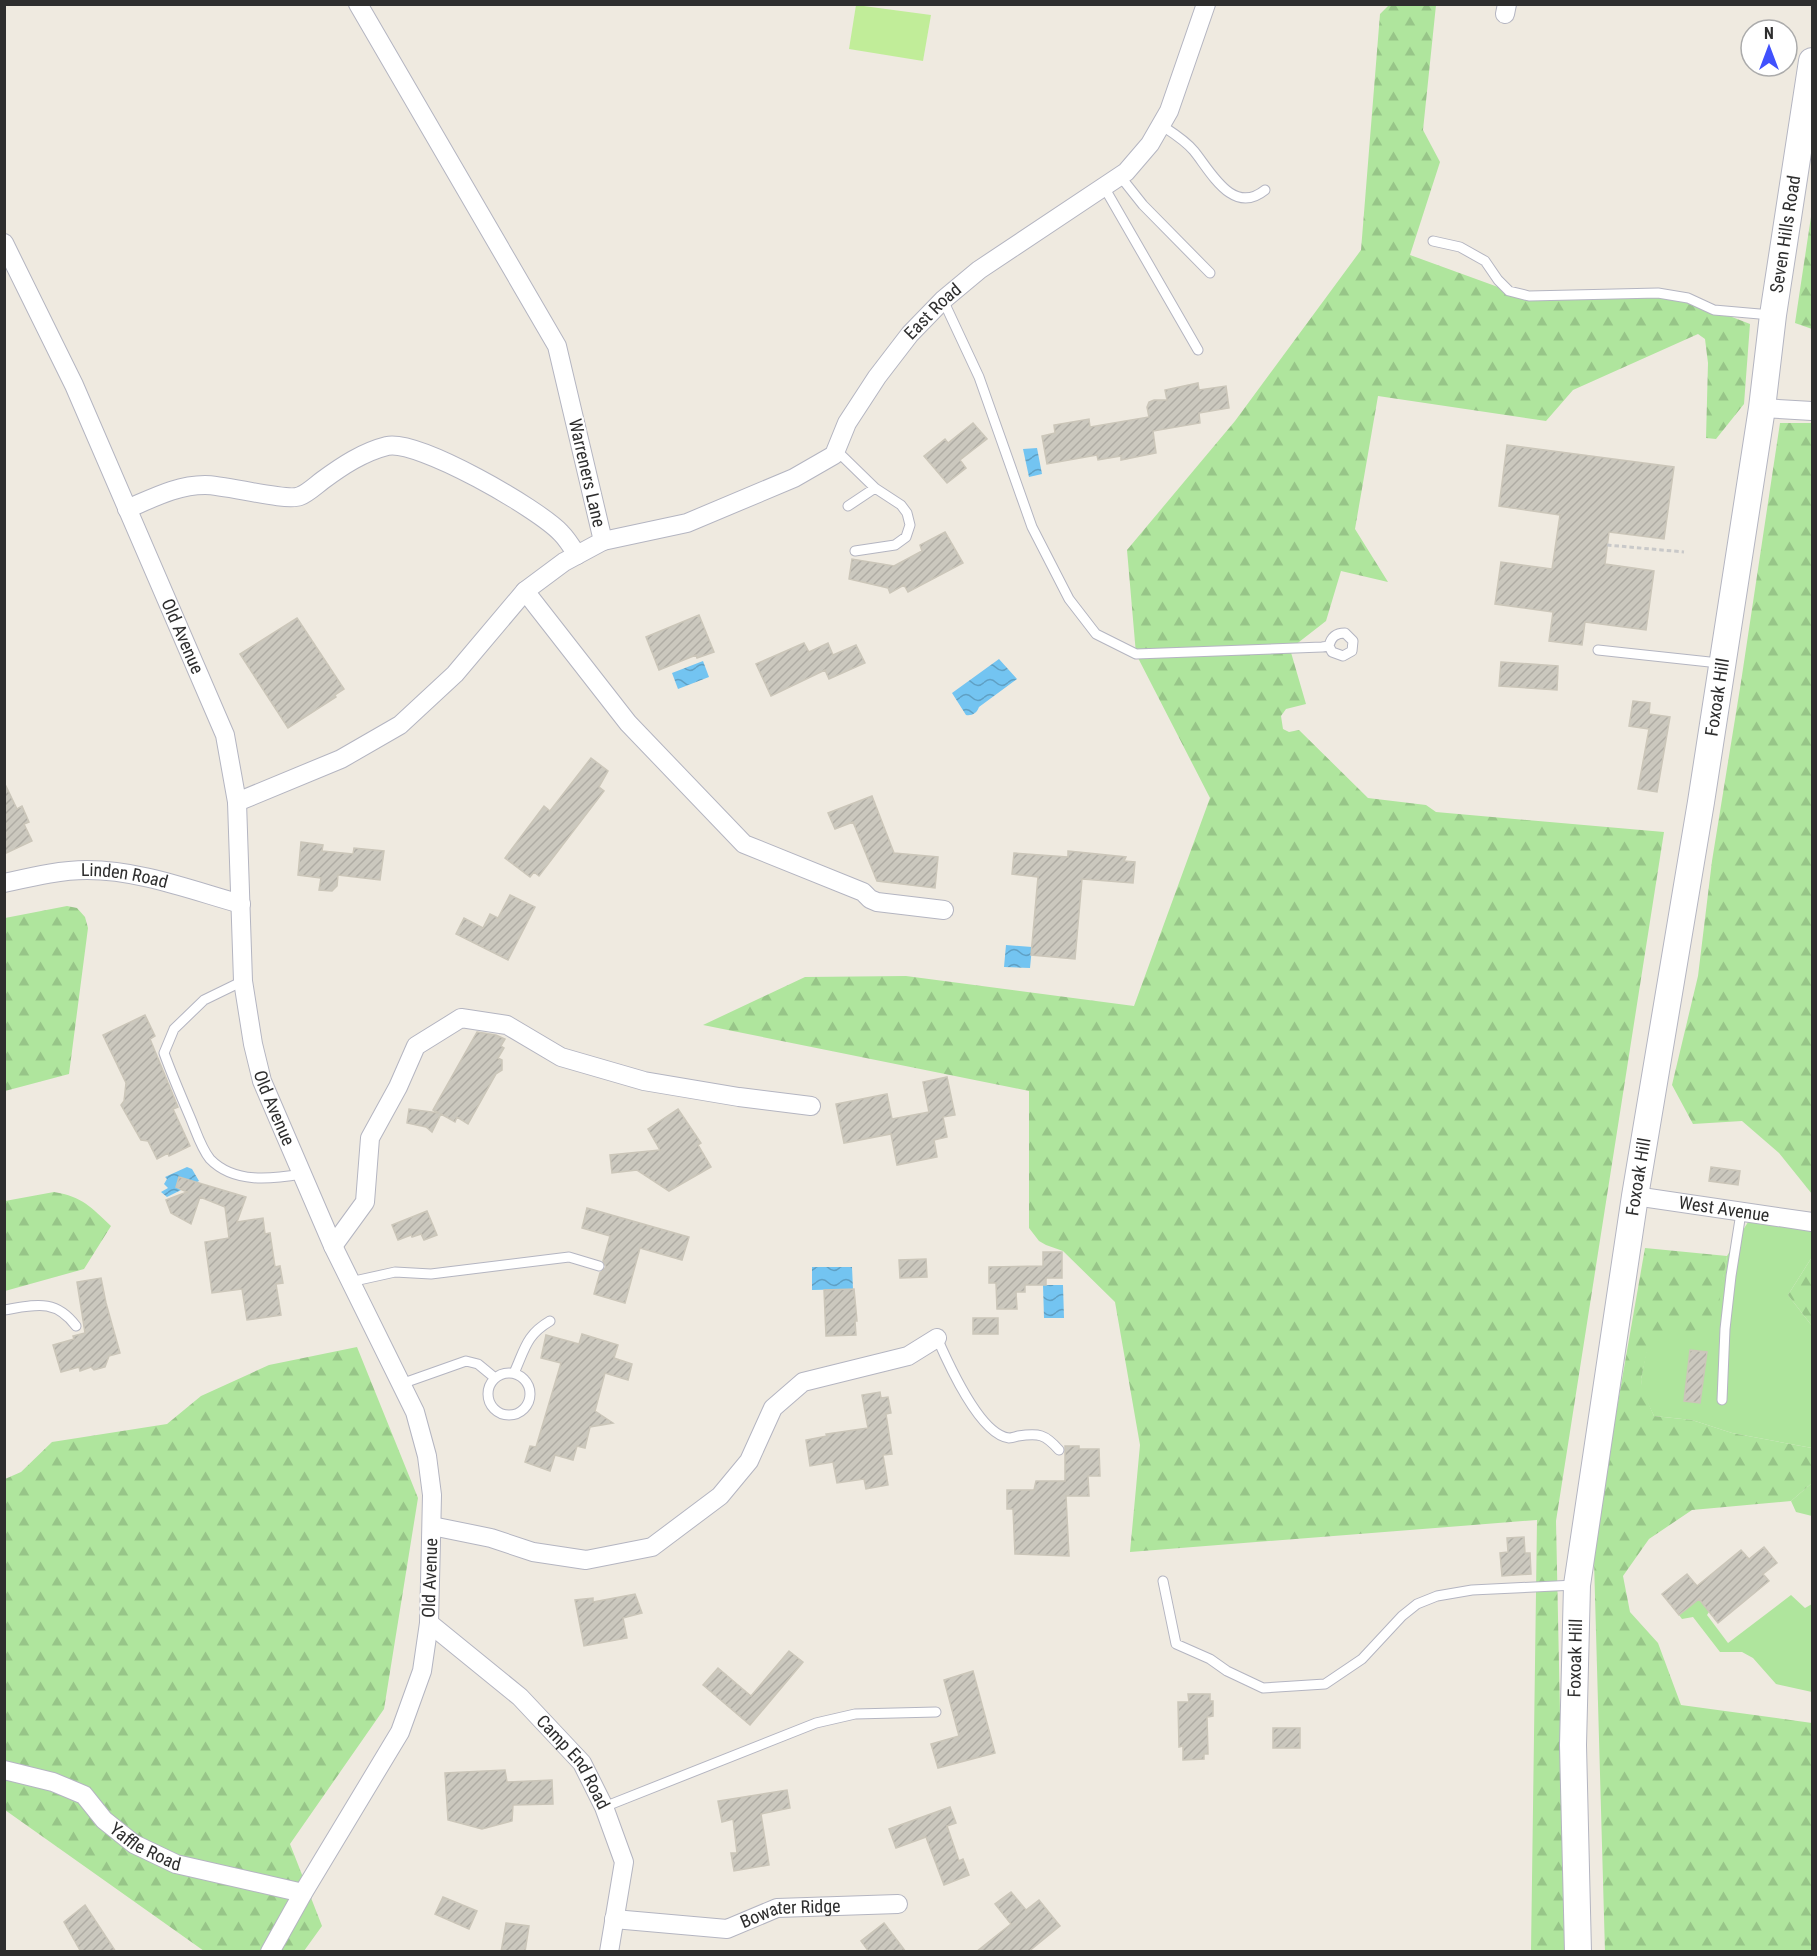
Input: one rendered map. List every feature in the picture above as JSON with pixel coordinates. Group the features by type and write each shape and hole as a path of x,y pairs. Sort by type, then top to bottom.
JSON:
{"main road":[{"name":"Seven Hills Road","path":"1762,408 1773,315 1812,61"},
{"name":"Foxoak Hill","path":"1578,1952 1573,1745 1577,1585 1635,1196 1699,813 1762,408"}],"street":[{"name":"Warreners Lane","path":"237,802 341,759 400,725 455,675 525,591 564,562 603,541 557,346 358,4"},
{"name":"East Road","path":"836,450 847,423 877,377 910,334 943,300 988,264 1126,172 1150,144 1169,111 1206,4"},
{"name":"Old Avenue","path":"4,243 74,386 225,735 237,802 243,981 253,1044 262,1081 333,1246 415,1412 427,1456 432,1495 432,1526 429,1623 422,1671 400,1732 270,1952"},
{"path":"1762,408 1812,411"},
{"path":"127,509 180,488 204,485 224,486 284,497 300,497 331,474 367,452 390,445 443,460 483,481 560,532 578,555"},
{"path":"603,541 687,523 794,478 834,455 836,450"},
{"path":"525,591 628,723 744,844 863,892 870,899 878,902 944,910"},
{"name":"Linden Road","path":"4,883 51,873 87,870 139,875 241,904"},
{"path":"333,1246 365,1202 370,1138 398,1088 416,1046 461,1018 507,1025 561,1057 644,1081 810,1106"},
{"name":"West Avenue","path":"1635,1196 1812,1222"},
{"path":"432,1526 490,1538 533,1551 586,1560 652,1546 720,1497 749,1461 773,1408 803,1382 908,1356 937,1338"},
{"name":"Camp End Road","path":"429,1623 520,1697 582,1763 604,1807 624,1863 609,1952"},
{"name":"Yaffle Road","path":"4,1770 53,1782 84,1795 104,1820 134,1844 176,1864 303,1893"},
{"name":"Bowater Ridge","path":"614,1919 727,1929 777,1908 898,1904"}],"lane":[{"path":"1161,124 1194,151 1224,189 1243,198 1257,196 1265,190"},
{"path":"1120,176 1143,205 1210,273"},
{"path":"1104,187 1198,350"},
{"path":"1433,241 1460,247 1485,261 1509,291 1529,296 1658,293 1688,298 1714,310 1773,315"},
{"path":"943,300 979,377 1032,527 1069,599 1096,634 1136,654 1329,646"},
{"path":"836,450 875,488 901,505 910,525 906,537 895,545 855,551"},
{"path":"848,506 875,488"},
{"path":"1598,650 1722,664"},
{"path":"243,981 204,1000 174,1029 164,1053 200,1142 210,1158 226,1171 250,1178 277,1178 302,1174"},
{"path":"1722,1400 1725,1329 1741,1213"},
{"path":"350,1282 395,1272 432,1274 569,1257 598,1266"},
{"path":"4,1310 39,1304 60,1311 76,1326"},
{"path":"514,1373 531,1335 550,1321"},
{"path":"937,1338 953,1374 986,1426 1008,1438 1037,1434 1050,1439 1059,1450"},
{"path":"401,1384 466,1361 478,1364 495,1378"},
{"path":"514,1373 525,1380 530,1391 527,1405 516,1414 502,1414 491,1405 488,1390 495,1378 514,1373"},
{"path":"1163,1581 1176,1644 1210,1659 1227,1671 1263,1688 1325,1684 1362,1659 1402,1616 1417,1604 1437,1596 1472,1590 1577,1585"},
{"path":"604,1807 816,1723 855,1714 936,1712"}],"path":[{"path":"1607,545 1684,552"}],"green space":[{"path":"856,5 931,15 923,61 849,49"},
{"path":"1389,5 1436,5 1423,130 1440,162 1410,255 1529,296 1658,293 1750,324 1744,404 1716,439 1706,438 1708,363 1705,339 1698,334 1573,390 1546,421 1378,396 1355,529 1388,582 1341,571 1326,621 1290,649 1306,704 1286,709 1281,716 1283,729 1289,732 1299,730 1368,798 1426,805 1436,812 1664,832 1556,1521 1565,1951 1531,1951 1537,1520 1130,1552 1140,1445 1115,1302 1063,1251 1039,1241 1029,1228 1029,1091 703,1025 805,977 906,976 1134,1006 1210,798 1136,654 1127,550 1235,421 1361,250 1380,14"},
{"path":"1812,210 1812,329 1795,323"},
{"path":"1780,423 1812,423 1812,1194 1779,1153 1742,1121 1693,1124 1672,1085 1698,976 1712,861"},
{"path":"67,906 77,908 85,917 88,928 69,1074 5,1091 5,918"},
{"path":"54,1192 80,1200 111,1226 84,1269 5,1291 5,1201"},
{"path":"1753,1214 1812,1222 1812,1257 1788,1295 1812,1326 1812,1448 1732,1433 1692,1420 1654,1416 1642,1391 1641,1379 1649,1338 1721,1288 1727,1256"},
{"path":"1645,1248 1727,1256 1715,1327 1650,1338 1641,1379 1643,1391 1654,1416 1692,1420 1732,1433 1812,1448 1812,1483 1791,1501 1692,1510 1649,1539 1623,1576 1630,1612 1658,1643 1681,1705 1812,1723 1812,1951 1605,1952 1594,1561 1611,1442"},
{"path":"1812,1257 1812,1326 1788,1295"},
{"path":"357,1347 418,1498 384,1709 290,1844 322,1926 304,1951 204,1951 5,1810 5,1479 21,1472 52,1442 167,1424 201,1396 269,1365"},
{"path":"1812,1483 1812,1516 1796,1512 1791,1501"},
{"path":"1791,1595 1805,1608 1812,1604 1812,1692 1776,1684 1753,1658 1742,1652 1720,1652 1693,1617 1682,1619 1679,1615 1699,1599 1709,1612 1707,1615 1728,1643"}],"water":[{"path":"1037,448 1042,474 1029,477 1023,449"},
{"path":"999,659 1017,679 979,707 974,714 966,715 952,693"},
{"path":"703,661 709,677 678,689 672,673"},
{"path":"1006,945 1032,947 1030,968 1004,967"},
{"path":"187,1167 192,1169 199,1181 167,1197 161,1192 168,1188 164,1184 167,1179 165,1177"},
{"path":"812,1267 852,1267 853,1289 812,1290"},
{"path":"1043,1285 1063,1285 1064,1318 1044,1318"}],"building":[{"path":"1198,383 1199,390 1226,386 1229,408 1199,413 1200,423 1153,431 1156,453 1121,460 1121,456 1098,460 1097,455 1047,464 1042,436 1055,433 1054,425 1089,419 1090,427 1149,417 1147,407 1149,402 1167,400 1165,390"},
{"path":"973,423 987,439 960,460 966,468 947,483 924,456 945,439 948,443"},
{"path":"1507,445 1674,467 1664,539 1609,532 1605,564 1654,571 1646,630 1585,622 1582,645 1549,641 1553,612 1495,604 1501,562 1552,569 1560,515 1499,506"},
{"path":"945,532 963,563 908,592 904,585 890,593 888,588 849,579 852,559 894,566 922,551 920,545"},
{"path":"699,615 714,652 697,658 696,655 659,670 646,637"},
{"path":"297,618 344,689 335,695 336,697 288,728 240,654"},
{"path":"804,643 809,652 828,643 833,655 856,645 865,663 829,679 825,670 771,696 756,664"},
{"path":"1501,662 1558,666 1557,690 1499,686"},
{"path":"1633,701 1650,703 1649,714 1670,717 1657,792 1638,789 1649,729 1629,726"},
{"path":"591,758 608,771 599,787 604,791 539,876 534,872 530,877 505,858 544,806 550,811"},
{"path":"4,782 17,809 22,806 29,822 24,824 32,841 4,854"},
{"path":"872,796 894,853 938,857 935,888 877,881 853,822 835,829 828,813"},
{"path":"301,842 323,845 322,851 353,854 354,848 384,851 380,880 338,875 337,886 332,891 319,890 321,878 298,875"},
{"path":"1068,851 1126,857 1124,861 1135,862 1133,883 1082,879 1075,959 1031,955 1038,877 1012,874 1014,853 1068,857"},
{"path":"510,895 535,907 508,960 456,934 464,918 483,928 490,914 498,918"},
{"path":"145,1015 155,1036 150,1039 178,1107 173,1109 190,1146 157,1159 148,1141 141,1140 121,1105 124,1101 126,1083 103,1035"},
{"path":"477,1032 505,1039 501,1046 504,1048 498,1058 502,1060 502,1070 496,1074 468,1124 457,1117 455,1122 441,1114 432,1132 426,1127 407,1123 409,1109 439,1113 433,1110"},
{"path":"947,1077 955,1115 943,1117 947,1137 934,1140 937,1157 897,1165 891,1134 844,1143 836,1104 887,1094 892,1119 929,1112 923,1082"},
{"path":"678,1109 701,1143 698,1145 711,1167 669,1191 637,1170 612,1173 610,1155 660,1150 648,1129"},
{"path":"1711,1167 1740,1171 1738,1185 1709,1181"},
{"path":"179,1177 246,1197 237,1222 263,1218 265,1234 270,1233 275,1267 280,1266 283,1283 276,1284 281,1315 247,1320 242,1289 212,1293 205,1242 229,1238 225,1207 200,1197 191,1224 171,1213 166,1200 187,1192 176,1187"},
{"path":"587,1208 689,1237 682,1260 640,1248 625,1303 594,1294 600,1273 606,1267 603,1261 610,1236 582,1228"},
{"path":"427,1211 437,1235 424,1240 421,1234 412,1237 411,1235 398,1240 392,1225"},
{"path":"1043,1252 1062,1252 1062,1278 1046,1278 1046,1285 1025,1285 1025,1292 1016,1292 1017,1309 997,1309 996,1283 989,1283 989,1267 1043,1266"},
{"path":"926,1259 927,1277 900,1278 899,1260"},
{"path":"101,1278 120,1353 109,1356 105,1367 94,1370 91,1367 80,1371 79,1367 61,1372 53,1345 85,1333 77,1282"},
{"path":"854,1289 856,1335 826,1336 824,1290"},
{"path":"973,1318 998,1318 998,1334 973,1334"},
{"path":"582,1334 618,1345 614,1358 632,1364 628,1380 605,1373 595,1411 613,1423 590,1427 585,1448 577,1446 573,1460 555,1455 550,1471 525,1462 530,1446 536,1447 561,1363 541,1358 546,1335 579,1344"},
{"path":"1690,1350 1707,1352 1700,1403 1684,1401"},
{"path":"880,1392 881,1398 888,1397 891,1413 886,1414 892,1454 883,1455 888,1485 866,1489 864,1479 837,1483 833,1462 810,1466 806,1440 827,1436 826,1434 868,1428 862,1395"},
{"path":"1065,1446 1099,1449 1100,1476 1088,1476 1089,1496 1066,1496 1069,1556 1015,1554 1013,1509 1007,1509 1007,1490 1034,1490 1036,1481 1065,1481"},
{"path":"1524,1537 1525,1553 1530,1553 1531,1574 1502,1576 1500,1553 1508,1552 1507,1538"},
{"path":"1764,1547 1777,1563 1763,1574 1769,1581 1718,1623 1699,1599 1679,1615 1662,1594 1687,1574 1697,1586 1741,1550 1749,1559"},
{"path":"635,1594 642,1613 623,1618 627,1638 584,1646 575,1600 593,1598 593,1602"},
{"path":"789,1651 803,1662 750,1725 703,1685 718,1668 751,1696"},
{"path":"973,1671 995,1753 938,1768 931,1744 959,1736 944,1680"},
{"path":"1188,1694 1210,1694 1210,1701 1213,1701 1213,1716 1207,1717 1208,1754 1204,1754 1204,1759 1183,1760 1183,1746 1179,1747 1178,1702 1189,1702"},
{"path":"1273,1728 1300,1728 1300,1748 1273,1748"},
{"path":"505,1770 507,1782 552,1780 553,1804 513,1805 512,1821 482,1829 448,1820 445,1773"},
{"path":"787,1790 790,1808 761,1814 769,1865 734,1871 731,1853 737,1853 733,1819 722,1822 718,1801"},
{"path":"950,1807 956,1823 947,1826 959,1861 963,1859 969,1875 944,1885 926,1837 896,1848 889,1829"},
{"path":"1011,1892 1026,1910 1039,1900 1060,1926 1028,1952 976,1952 1011,1924 995,1904"},
{"path":"443,1897 477,1911 469,1929 435,1914"},
{"path":"85,1905 116,1952 81,1952 64,1922"},
{"path":"506,1923 529,1926 525,1952 501,1952"},
{"path":"884,1923 906,1952 869,1952 861,1941"}]}
